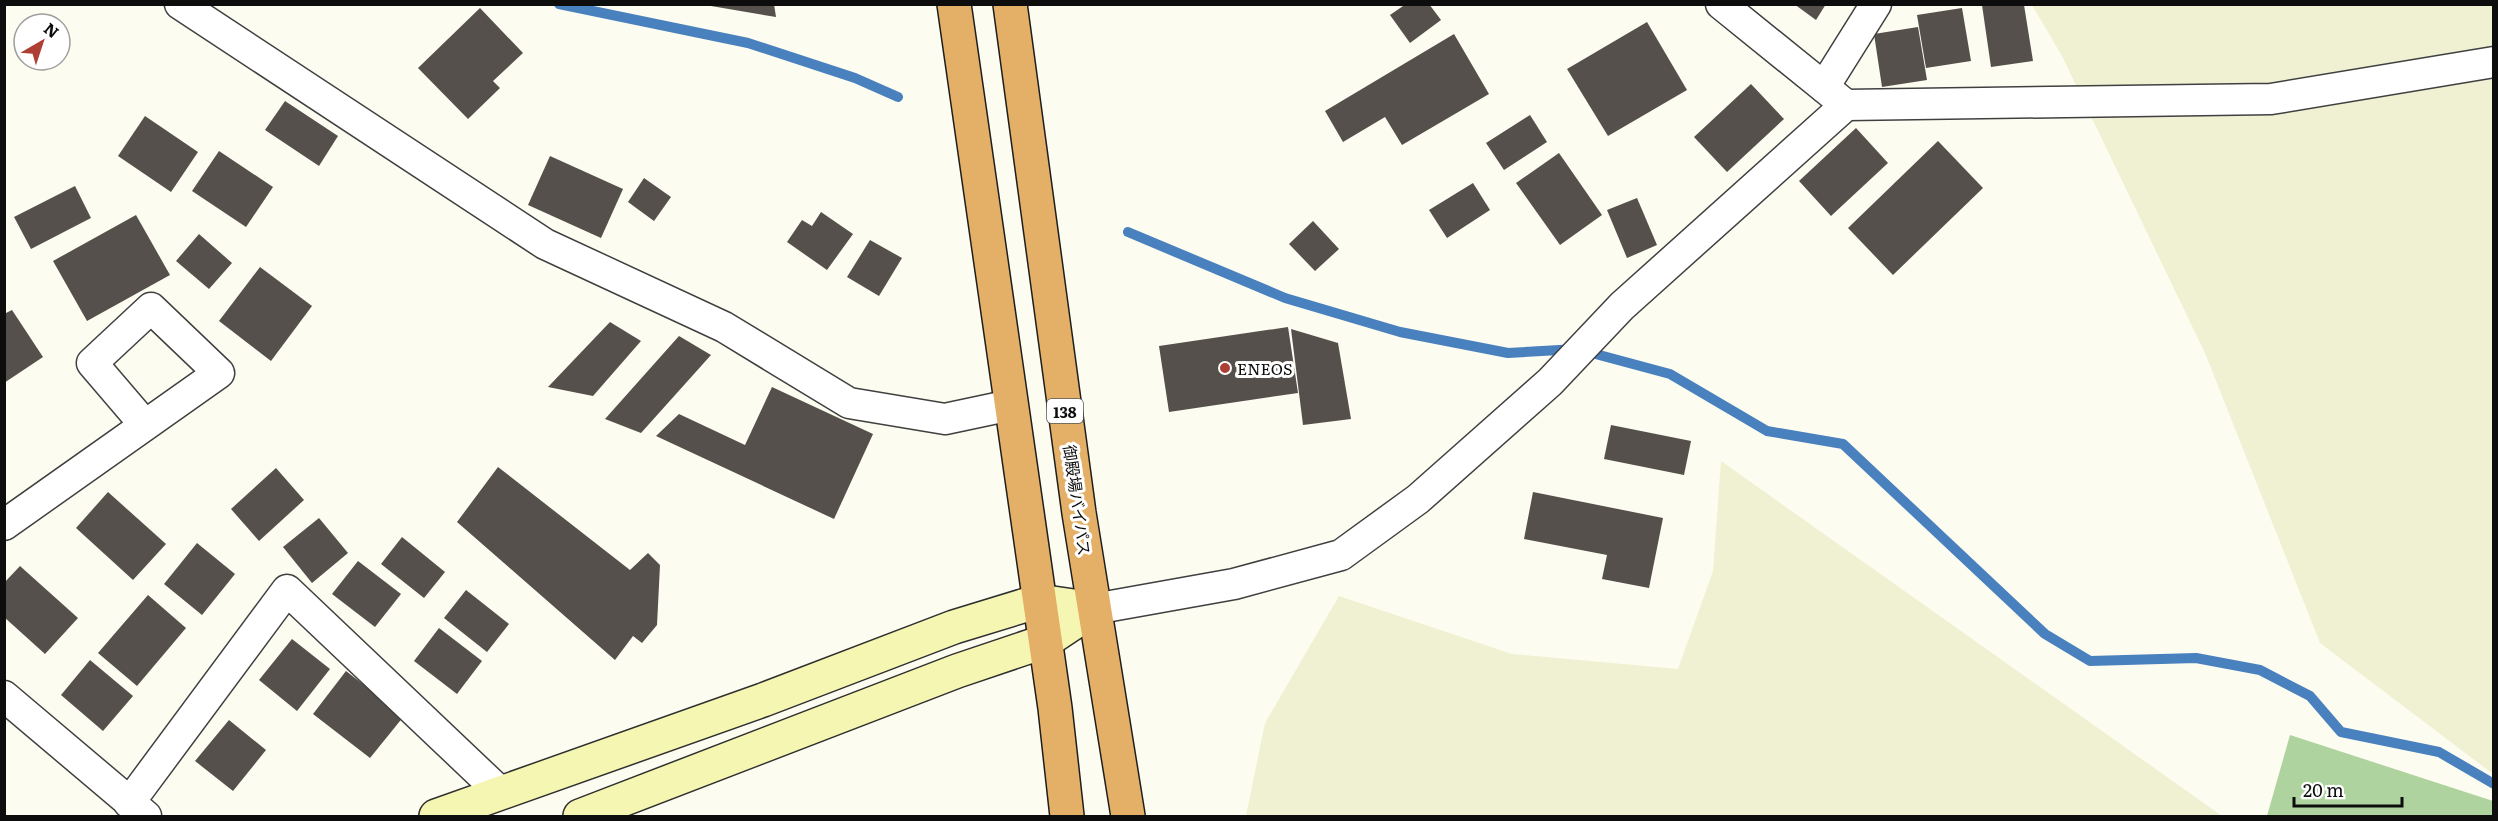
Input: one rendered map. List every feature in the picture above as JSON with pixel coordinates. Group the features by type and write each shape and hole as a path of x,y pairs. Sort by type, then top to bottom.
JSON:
{"highway":[{"path":"954,4 1046,641 1067,816"},
{"name":"御殿場バイパス","path":"1010,4 1094,609 1128,816"}],"street":[{"path":"180,4 545,244 724,327 849,404 945,419 1011,405"},
{"path":"1721,4 1835,96 2271,99 2493,62"},
{"path":"436,816 763,700 922,638 1039,601 1094,609 1234,584 1341,555 1418,499 1550,382 1600,329 1835,96 1876,4"},
{"path":"4,525 145,425"},
{"path":"4,696 137,810 287,590 501,794"},
{"path":"597,814 957,671 1046,641 1094,609"}],"green space":[{"path":"2032,5 2493,5 2493,774 2320,643 2205,353 2062,56"},
{"path":"1721,461 2222,816 1246,816 1265,723 1339,596 1512,654 1678,669 1713,571"},
{"path":"2290,735 2493,801 2493,816 2267,816"}],"building":[{"path":"711,4 774,4 776,17 711,6"},
{"path":"1406,4 1429,4 1441,20 1410,43 1390,15"},
{"path":"1794,4 1826,4 1816,20"},
{"path":"1982,5 2024,5 2033,61 1991,67"},
{"path":"480,8 523,53 493,81 500,88 468,119 418,68"},
{"path":"1962,8 1971,61 1926,68 1917,15"},
{"path":"1647,22 1687,90 1608,136 1567,69"},
{"path":"1918,27 1927,80 1882,87 1874,34"},
{"path":"1454,34 1489,94 1402,145 1385,117 1343,142 1325,111"},
{"path":"1751,84 1784,119 1727,172 1694,137"},
{"path":"285,101 338,136 319,166 265,130"},
{"path":"1530,115 1547,142 1504,170 1486,143"},
{"path":"145,116 198,152 171,192 118,156"},
{"path":"1856,128 1888,163 1831,216 1799,181"},
{"path":"1938,141 1983,188 1893,275 1848,228"},
{"path":"219,151 273,187 246,227 192,191"},
{"path":"1559,153 1602,215 1560,245 1516,183"},
{"path":"550,156 623,189 601,238 528,205"},
{"path":"644,178 671,197 654,221 628,202"},
{"path":"1473,183 1490,210 1447,238 1429,210"},
{"path":"75,186 91,218 31,249 14,217"},
{"path":"1637,198 1657,245 1627,258 1607,210"},
{"path":"821,212 853,234 827,270 787,242 802,220 812,226"},
{"path":"136,215 170,275 87,321 53,261"},
{"path":"1313,221 1339,249 1315,271 1289,244"},
{"path":"199,234 232,263 209,289 176,261"},
{"path":"870,240 902,258 879,296 847,277"},
{"path":"260,267 312,306 271,361 219,321"},
{"path":"12,310 43,357 4,383 4,314"},
{"path":"610,322 641,341 593,396 548,387"},
{"path":"1288,327 1298,393 1169,412 1159,346"},
{"path":"1291,329 1338,343 1351,419 1303,425"},
{"path":"679,336 711,355 641,433 605,419"},
{"path":"772,387 873,434 834,519 656,436 679,414 745,445"},
{"path":"1611,425 1691,441 1684,475 1604,459"},
{"path":"498,467 630,570 648,553 660,565 657,625 642,643 633,636 615,660 457,522"},
{"path":"276,468 304,500 259,541 231,509"},
{"path":"108,492 166,544 133,580 76,528"},
{"path":"1533,492 1663,518 1649,588 1602,579 1607,555 1524,539"},
{"path":"319,518 348,553 312,583 283,547"},
{"path":"402,537 445,572 424,598 381,564"},
{"path":"197,543 235,574 202,615 164,584"},
{"path":"358,561 401,594 375,627 332,594"},
{"path":"20,566 78,618 45,654 4,617 4,583"},
{"path":"466,590 509,624 487,652 444,618"},
{"path":"148,595 186,628 137,686 98,653"},
{"path":"439,628 482,661 457,694 414,661"},
{"path":"292,639 330,669 297,711 259,680"},
{"path":"90,660 133,696 103,731 61,695"},
{"path":"346,671 404,716 370,758 313,714"},
{"path":"229,720 266,750 233,791 195,761"}],"waterway":[{"path":"559,4 748,43 855,78 898,97"},
{"path":"1128,232 1285,298 1400,332 1508,353 1577,349 1670,374 1767,431 1843,444 2045,634 2090,661 2196,658 2260,670 2310,696 2341,732 2439,752 2494,784"}],"place":[{"name":"ENEOS","path":"1225,368"}]}
